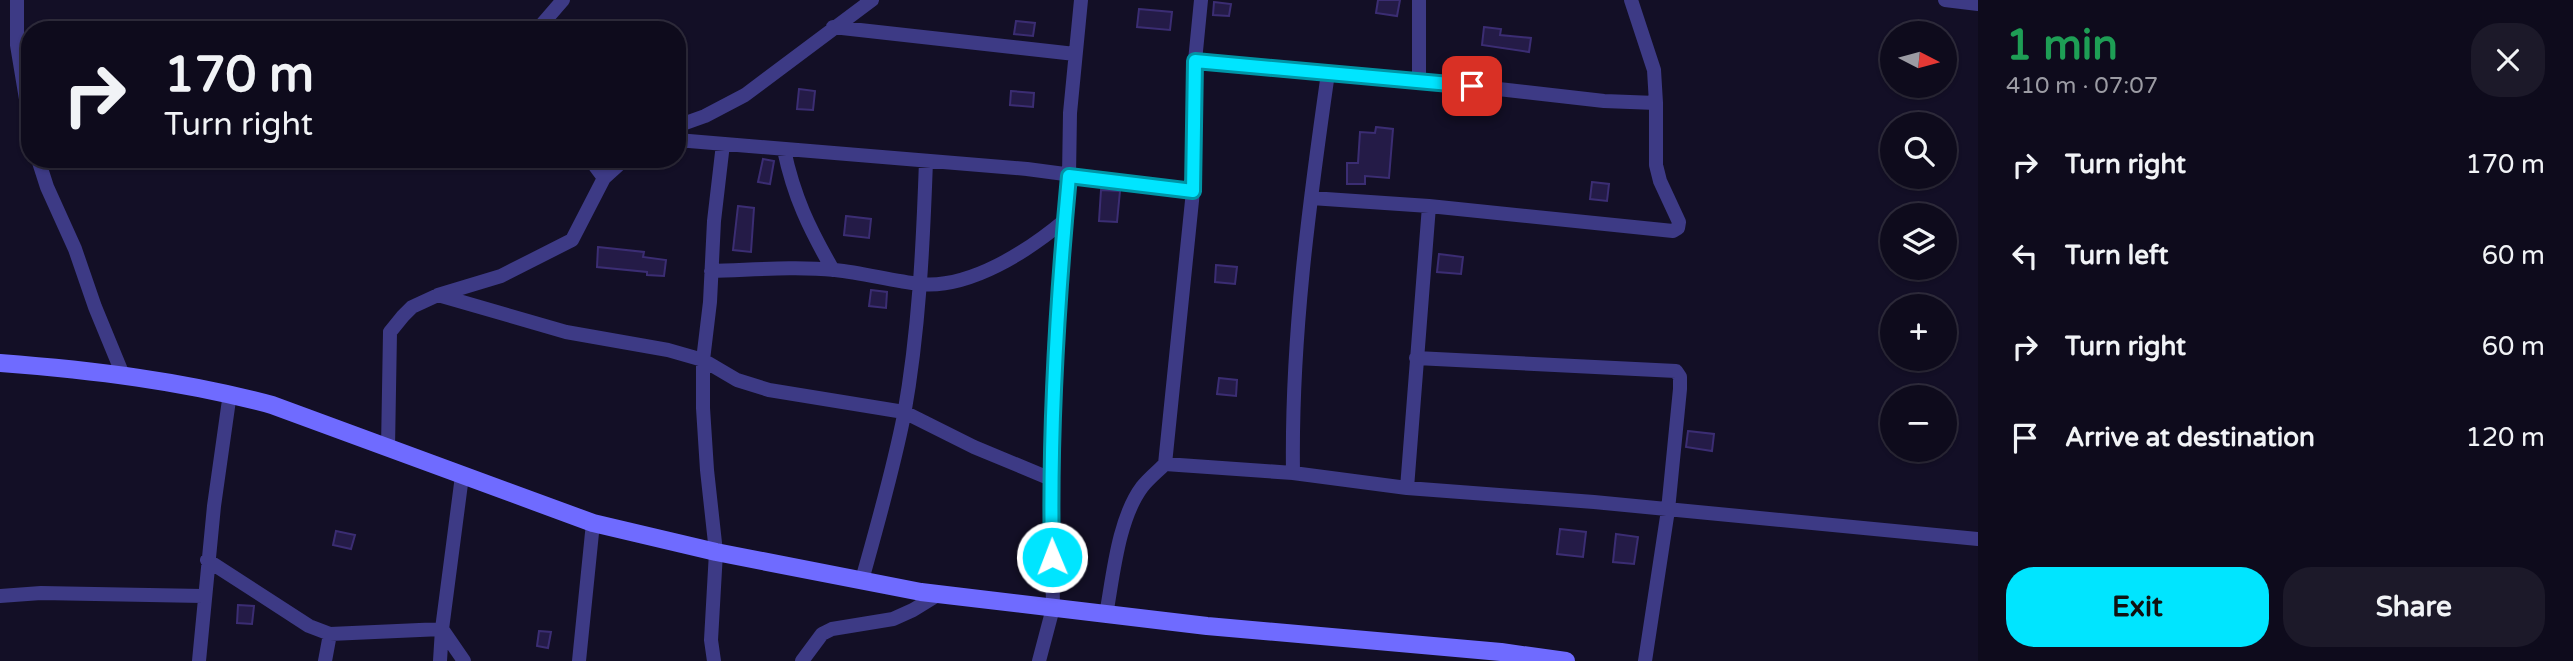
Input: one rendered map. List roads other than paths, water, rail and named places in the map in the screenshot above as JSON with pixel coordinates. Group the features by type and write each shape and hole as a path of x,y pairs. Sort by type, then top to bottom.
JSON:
{"street":[{"path":"18,0 17,45 21,69"},
{"path":"543,21 563,0"},
{"path":"686,122 745,95 872,0"},
{"path":"1040,661 1054,608 1051,479 1055,339 1069,176 1070,113 1081,0"},
{"path":"1106,615 1124,524 1130,508 1142,487 1165,464 1193,191 1195,61 1201,0"},
{"path":"1419,0 1419,80"},
{"path":"1311,198 1429,206 1673,231 1678,228 1679,222 1660,181 1656,165 1654,70 1631,0"},
{"path":"1945,0 1978,4"},
{"path":"833,27 1075,54"},
{"path":"1195,61 1419,80 1604,101 1656,103"},
{"path":"1293,473 1293,371 1311,198 1328,73"},
{"path":"686,142 1027,169 1193,191"},
{"path":"714,661 711,640 716,552 706,457 703,360 723,144"},
{"path":"784,150 790,179 806,223 833,270"},
{"path":"862,580 895,458 904,412 921,285 926,161"},
{"path":"41,168 75,248 94,307 123,375"},
{"path":"597,168 604,178"},
{"path":"388,448 390,332 412,307 438,295 501,276 572,240 604,178 615,168"},
{"path":"1407,488 1429,206"},
{"path":"711,271 833,270 921,285 948,284 1002,264 1039,242 1065,220"},
{"path":"438,295 566,332 668,350 703,360 737,380 769,390 904,412 974,447 1051,479"},
{"path":"1416,358 1676,371 1680,377 1680,388 1668,510 1645,661"},
{"path":"0,363 123,375 230,393 272,405 593,523 716,552 862,580 939,594 1106,615 1501,652 1566,661"},
{"path":"199,661 203,596 230,393"},
{"path":"1165,464 1293,473 1407,488 1978,539"},
{"path":"440,661 462,476"},
{"path":"579,661 593,523"},
{"path":"208,560 309,626 330,634 442,629"},
{"path":"0,596 55,593 203,596"},
{"path":"802,661 822,634 832,629 893,619 939,594"},
{"path":"442,629 464,661"},
{"path":"325,661 330,634"}]}
